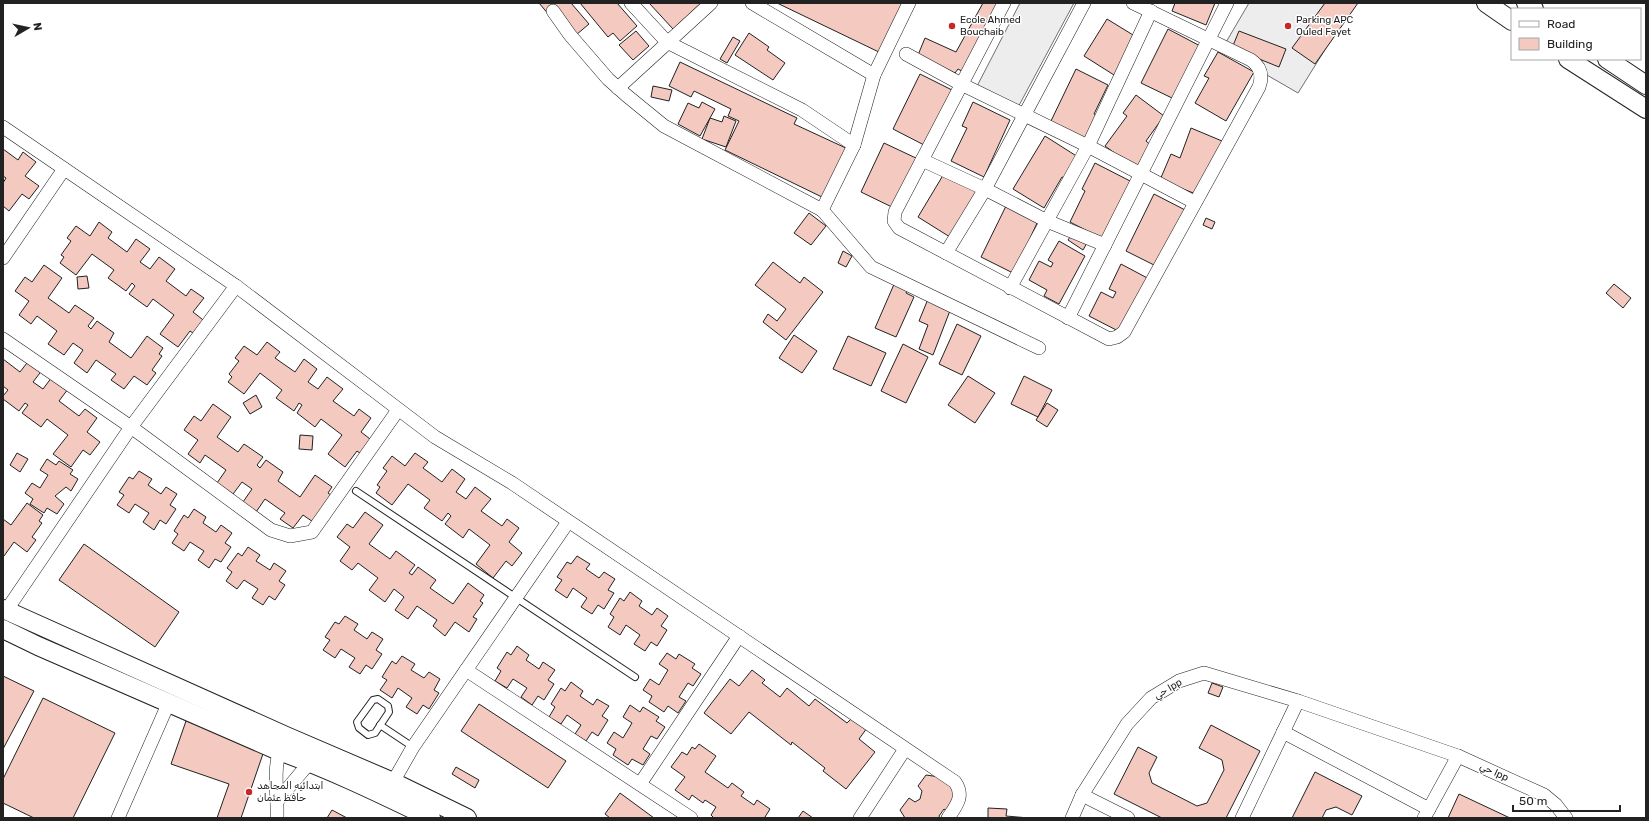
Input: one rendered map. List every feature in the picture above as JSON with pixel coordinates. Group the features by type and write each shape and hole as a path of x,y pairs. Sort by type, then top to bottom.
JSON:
{"main road":[{"path":"1486,3 1511,20"},
{"path":"1570,60 1646,109"},
{"path":"1608,60 1646,85"},
{"path":"5,610 283,743"},
{"path":"3,629 38,646 169,702 313,755 393,782 467,818"},
{"path":"313,755 431,818"}],"street":[{"path":"631,3 667,42 802,110 854,145"},
{"path":"618,88 711,3"},
{"path":"752,3 874,75"},
{"path":"822,210 854,145 874,75 909,3"},
{"path":"1004,3 895,212 894,221 899,228 1010,288 1104,338 1113,339 1121,335 1259,87 1261,77 1259,67 1255,63 1153,9 1133,3"},
{"path":"946,253 985,189 1084,3"},
{"path":"1068,318 1227,3"},
{"path":"1010,288 1088,146 1153,9"},
{"path":"553,11 588,58 618,88 664,126 822,210 871,267 1039,348"},
{"path":"906,54 961,84 1088,146 1194,202"},
{"path":"3,127 236,286 435,437 512,483 955,782 958,786 960,795 959,800 948,818"},
{"path":"922,160 985,189 1047,221 1105,245"},
{"path":"3,258 64,169"},
{"path":"5,610 131,427 236,286"},
{"path":"3,339 131,427 271,530 290,536 312,532 398,410"},
{"path":"393,782 413,747 568,522"},
{"path":"640,784 738,636"},
{"path":"466,670 691,818"},
{"name":"حي lpp","path":"1072,818 1082,795 1127,724 1151,698 1179,681 1204,673 1298,701 1458,756 1544,795 1556,805 1566,818"},
{"path":"1242,818 1298,701"},
{"path":"118,818 169,702"},
{"path":"1283,732 1427,813 1458,756"},
{"path":"277,818 277,784 283,743"},
{"path":"860,818 905,749"},
{"path":"278,800 313,755"},
{"path":"1082,795 1128,818"}],"lane":[{"path":"356,491 635,677"},
{"path":"375,699 386,704 390,709 380,725 375,733 371,735 366,734 357,725 358,720 375,699"},
{"path":"380,725 413,747"}],"shaded area":[{"path":"1020,3 1074,3 1016,111 975,90"},
{"name":"Parking APC Ouled Fayet","path":"1249,3 1354,3 1298,93 1222,49"}],"building":[{"path":"539,3 571,3 589,24 570,40"},
{"path":"580,3 617,3 637,26 620,41 613,33 608,37"},
{"path":"649,3 701,3 673,29"},
{"path":"777,3 904,3 883,54"},
{"path":"983,3 1004,3 969,75 958,69 955,73 918,55 925,38 956,52"},
{"path":"1175,3 1215,3 1206,25 1172,11"},
{"path":"1325,3 1358,3 1315,64 1292,48"},
{"path":"1107,19 1138,38 1114,75 1084,56"},
{"path":"1168,29 1204,48 1172,98 1141,83"},
{"path":"636,31 649,46 633,60 619,45"},
{"path":"1239,31 1286,49 1279,67 1232,48"},
{"path":"749,33 769,47 767,50 785,63 773,80 735,55"},
{"path":"733,37 740,41 727,63 720,59"},
{"path":"1218,52 1254,72 1226,121 1195,103 1209,78 1204,76"},
{"path":"680,62 797,118 794,124 848,149 824,198 725,150 739,121 728,116 731,109 694,91 691,97 669,86"},
{"path":"1076,69 1108,85 1094,114 1099,116 1086,141 1050,123"},
{"path":"920,74 958,93 926,146 893,129"},
{"path":"653,86 672,90 669,101 651,97"},
{"path":"1136,95 1164,116 1146,141 1154,148 1138,170 1105,146 1127,116 1123,113"},
{"path":"702,102 715,109 700,136 678,124 688,103 699,108"},
{"path":"973,102 1010,120 984,177 951,161 967,128 962,126"},
{"path":"724,116 736,121 726,147 702,139 710,118 722,122"},
{"path":"1191,128 1222,141 1201,196 1160,180 1171,154 1180,158"},
{"path":"1045,136 1078,157 1065,178 1062,177 1044,208 1013,189"},
{"path":"884,143 918,159 898,210 861,192"},
{"path":"3,149 18,160 23,152 36,162 25,176 39,186 29,199 22,194 9,211 3,206 3,183 6,178 3,176"},
{"path":"1095,163 1132,182 1103,239 1070,222 1085,191 1082,189"},
{"path":"945,172 977,191 950,237 918,217"},
{"path":"1154,194 1189,212 1160,268 1126,251"},
{"path":"1006,206 1038,221 1025,249 1017,275 981,257"},
{"path":"809,213 826,226 811,245 794,233"},
{"path":"1206,218 1215,222 1212,229 1203,225"},
{"path":"99,222 112,232 108,238 127,252 136,239 150,249 140,262 150,269 159,257 175,269 166,281 186,296 191,289 204,298 193,312 207,323 197,336 190,331 178,347 160,334 174,315 153,299 147,307 129,294 135,286 132,283 126,291 108,278 114,270 92,254 76,275 60,263 64,257 61,255 71,241 67,238 76,226 90,236"},
{"path":"1072,234 1087,243 1083,250 1068,240"},
{"path":"1059,241 1085,256 1059,304 1044,296 1047,290 1029,280 1039,261 1051,267 1053,263 1048,260"},
{"path":"843,251 852,256 846,267 838,263"},
{"path":"773,262 800,283 804,277 823,292 786,340 763,322 768,314 777,321 786,309 755,285"},
{"path":"1121,264 1153,281 1126,335 1089,316 1101,292 1113,298 1116,292 1109,289"},
{"path":"44,265 62,278 48,298 69,313 75,305 94,318 88,326 91,329 97,321 114,333 109,342 131,358 147,336 163,348 159,354 162,356 152,370 156,373 147,385 134,376 124,389 111,380 116,374 96,360 87,373 74,363 83,350 73,343 64,355 48,344 57,331 37,316 31,324 19,315 29,301 15,291 25,277 32,282"},
{"path":"87,276 89,288 78,289 77,277"},
{"path":"895,282 908,288 906,293 914,297 896,337 875,328"},
{"path":"1614,284 1631,298 1623,308 1606,293"},
{"path":"928,299 951,308 933,355 919,349 928,325 919,321"},
{"path":"957,324 981,336 962,375 939,364"},
{"path":"794,335 817,351 802,373 779,358"},
{"path":"848,336 886,353 871,386 833,369"},
{"path":"267,342 280,352 275,358 295,372 304,359 317,369 308,382 318,389 327,377 343,389 333,401 354,416 359,409 371,418 361,432 374,442 364,456 357,451 345,467 328,454 342,435 321,419 315,427 297,413 302,405 299,403 294,411 276,398 282,390 260,373 244,394 228,382 232,377 229,374 239,361 235,358 244,346 257,355"},
{"path":"903,344 928,357 906,403 881,391"},
{"path":"3,359 20,372 30,359 43,369 33,382 43,389 52,377 68,389 59,401 79,416 85,409 97,418 87,432 100,442 90,455 83,450 71,467 53,454 68,435 47,419 41,427 22,413 28,405 25,403 19,411 3,399 3,396 8,390 3,386"},
{"path":"968,376 995,393 975,423 948,405"},
{"path":"1024,376 1052,390 1038,417 1011,404"},
{"path":"256,395 262,407 250,414 243,403"},
{"path":"1047,403 1058,410 1047,427 1036,420"},
{"path":"213,404 231,417 217,437 238,452 244,444 263,457 257,465 260,468 266,460 283,472 278,481 300,497 315,475 332,487 328,493 331,495 316,524 303,515 293,528 280,519 285,513 265,499 256,512 243,502 252,489 242,482 233,494 217,483 226,470 205,455 200,463 188,454 198,440 184,430 194,416 201,421"},
{"path":"300,435 313,436 312,450 299,449"},
{"path":"17,453 28,459 20,472 10,465"},
{"path":"415,453 428,462 423,468 442,482 452,469 465,479 456,492 466,499 475,487 491,499 481,511 502,526 507,519 519,528 509,542 522,553 512,566 506,561 493,578 476,564 490,545 469,529 463,538 445,524 451,516 448,513 442,521 424,508 430,500 408,484 392,505 376,493 380,487 377,485 387,471 383,468 392,456 405,466"},
{"path":"47,459 56,465 59,461 73,470 70,474 78,479 71,491 66,487 55,496 64,504 57,514 47,508 44,513 30,504 33,499 25,493 32,483 40,488 48,475 40,470"},
{"path":"139,471 152,479 148,485 161,494 166,487 177,494 170,505 176,509 166,524 160,520 154,530 143,522 149,513 135,504 129,513 117,505 124,495 119,492 129,477 133,479"},
{"path":"27,503 43,515 39,521 42,523 32,537 36,540 27,552 14,542 4,556 3,519 11,525"},
{"path":"194,509 206,517 203,523 216,532 221,525 232,533 225,543 231,547 221,562 215,559 209,568 198,560 204,551 190,542 184,551 172,543 178,534 174,531 184,515 188,518"},
{"path":"365,512 383,525 369,544 390,559 396,551 415,565 409,573 412,575 418,567 436,580 430,588 453,604 468,583 484,595 480,601 483,603 473,617 477,619 469,632 455,622 445,636 433,626 437,620 417,606 408,619 395,610 404,597 394,589 385,602 369,590 378,578 358,563 352,570 340,561 350,547 337,537 347,524 353,528"},
{"path":"84,544 179,612 155,647 59,580"},
{"path":"248,547 260,555 256,561 270,570 274,563 286,571 279,581 285,585 275,600 269,596 263,605 252,598 258,589 244,580 237,589 226,581 232,572 227,568 238,553 242,556"},
{"path":"577,556 590,564 586,569 599,578 604,572 615,579 608,590 614,593 604,609 598,605 592,614 581,607 587,598 573,588 567,598 555,590 562,580 557,577 567,562 571,564"},
{"path":"630,592 642,601 639,606 652,615 657,608 668,616 661,626 667,630 657,646 651,642 645,651 634,644 640,635 626,625 620,635 608,627 614,617 610,614 620,598 624,601"},
{"path":"345,616 358,624 354,630 367,639 372,632 383,639 376,650 382,654 372,669 366,665 360,674 349,667 355,658 341,649 335,658 323,650 330,640 325,637 335,622 339,624"},
{"path":"517,646 529,655 526,660 539,669 543,662 555,670 548,680 554,684 544,700 538,696 532,705 521,697 527,688 513,679 507,688 495,681 501,671 497,668 507,652 511,655"},
{"path":"667,653 676,659 679,654 695,664 692,668 701,674 693,686 688,683 679,697 686,701 678,713 668,706 664,712 649,702 652,696 643,690 650,679 659,685 668,670 659,664"},
{"path":"402,656 415,664 411,670 424,678 429,672 440,679 434,690 439,693 429,709 423,705 417,714 406,707 412,698 398,688 392,698 380,690 387,680 382,677 392,661 396,664"},
{"path":"752,670 765,680 762,683 780,697 787,688 809,706 815,699 847,723 853,717 867,728 859,739 875,752 846,789 823,771 825,768 792,742 791,745 749,712 731,734 704,713 730,679 739,686"},
{"path":"3,676 34,691 3,749"},
{"path":"571,682 583,691 580,696 593,705 597,699 609,706 602,716 608,720 598,736 592,732 586,741 575,734 581,725 567,715 561,724 549,717 555,707 551,704 561,688 565,691"},
{"path":"1212,683 1223,687 1219,697 1208,693"},
{"path":"43,698 115,733 73,818 34,818 3,803 3,779"},
{"path":"479,704 566,761 548,788 461,731"},
{"path":"630,705 640,712 643,707 659,717 656,721 665,727 657,739 651,736 643,749 650,754 643,765 632,759 628,765 613,755 616,749 607,743 614,732 623,738 632,723 623,717"},
{"path":"186,721 265,748 241,818 217,818 229,784 171,764"},
{"path":"1211,725 1260,751 1226,818 1162,818 1114,794 1138,747 1157,757 1149,773 1152,783 1197,806 1207,803 1224,770 1222,760 1199,748"},
{"path":"699,744 716,756 705,772 728,788 732,783 744,792 741,796 754,805 757,800 770,809 765,817 767,818 714,818 711,815 716,807 705,800 703,803 692,795 689,800 675,790 685,777 671,767 682,752 687,755 692,747 695,749"},
{"path":"456,767 479,780 475,788 452,774"},
{"path":"1315,772 1362,796 1352,815 1336,807 1326,810 1322,818 1292,818"},
{"path":"926,775 940,777 952,786 959,799 949,813 944,809 939,816 940,818 905,818 900,810 909,798 915,802 920,799 922,791 918,786"},
{"path":"620,793 654,818 610,818 605,814"},
{"path":"1459,794 1510,818 1448,818"},
{"path":"988,808 1007,809 1006,816 1029,818 988,818"},
{"path":"332,810 347,818 327,818"},
{"path":"803,811 813,818 798,818"}],"place":[{"name":"Ecole Ahmed Bouchaib","path":"952,26"},
{"name":"Parking APC Ouled Fayet","path":"1288,26"},
{"name":"ابتدائيه المجاهد حافظ عثمان","path":"249,792"}]}
